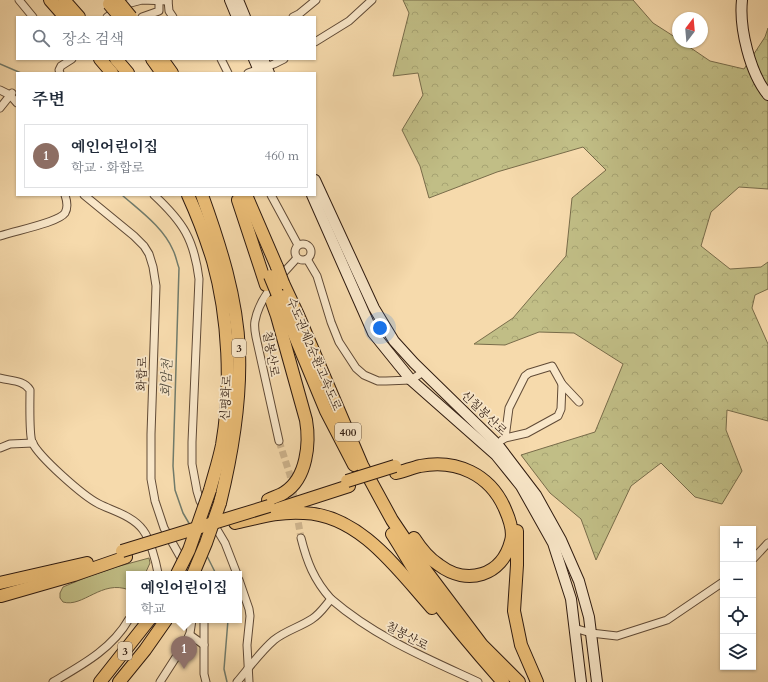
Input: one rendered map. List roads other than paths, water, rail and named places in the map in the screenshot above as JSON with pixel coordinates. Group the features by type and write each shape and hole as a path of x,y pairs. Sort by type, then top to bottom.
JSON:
{"highway":[{"path":"50,0 63,16"},
{"path":"64,0 78,16"},
{"path":"110,1 119,16"},
{"path":"110,1 130,16"},
{"path":"101,60 111,72"},
{"path":"117,60 127,72"},
{"path":"153,60 161,72"},
{"path":"163,60 171,72"},
{"name":"신평화로","path":"178,571 189,550 210,490 222,447 226,412 227,353 225,330 213,262 203,229 188,196"},
{"name":"신평화로","path":"193,571 220,504 234,438 238,396 238,329 231,290 222,255 202,196"},
{"name":"수도권제2순환고속도로","path":"240,197 277,293 326,410 373,502 411,566 430,594 502,682"},
{"path":"0,584 124,554 235,523 270,508 296,481 306,455 308,433 277,316 277,293"},
{"name":"수도권제2순환고속도로","path":"277,293 298,315 362,465 392,520 427,572 482,645 519,682"},
{"path":"353,444 428,557 440,566 462,575 473,576 491,570 502,560 511,542 512,531 507,512 501,498 486,481 465,469 451,466 434,465 396,469"},
{"path":"0,596 74,575 124,554 210,524 270,508 425,459 447,459 473,465 484,472 510,501 515,512 517,526 517,565 514,611 521,645 537,682"},
{"path":"270,508 293,513 319,514 331,518 355,530 368,539 394,565 478,660 502,682"},
{"path":"0,596 87,563"},
{"name":"3","path":"100,682 147,623"},
{"name":"3","path":"119,682 145,650 164,623"}],"street":[{"path":"19,0 32,16"},
{"path":"108,16 124,5 142,0 168,1 169,11 172,16"},
{"path":"145,16 159,11 159,0"},
{"path":"230,0 237,16"},
{"path":"238,0 245,16"},
{"path":"295,16 316,0"},
{"path":"316,41 350,21 372,0"},
{"path":"742,0 742,20 752,66 768,95"},
{"path":"60,72 61,66 70,60"},
{"path":"222,60 228,72"},
{"path":"255,60 263,68"},
{"path":"251,72 282,60"},
{"path":"0,90 11,94 16,102"},
{"path":"0,108 11,94"},
{"name":"신칠봉산로","path":"316,182 374,308 394,341 423,372 501,441 536,495 561,540 579,581 589,617 597,682"},
{"path":"0,236 48,222 65,214 67,207 66,196"},
{"name":"화합로","path":"85,196 144,246 149,254 153,267 156,286 151,479 155,501 164,528 190,571"},
{"path":"155,196 181,224 197,261 199,279 192,442 193,477 200,501 225,543 236,571"},
{"path":"272,196 298,245"},
{"name":"신칠봉산로","path":"312,196 373,333 411,380 496,455 521,486 553,543 571,600 581,682"},
{"path":"304,243 310,247 311,255 307,259 302,260 297,258 294,252 298,245 304,243"},
{"name":"칠봉산로","path":"279,441 256,337 255,321 260,306 270,288 297,258"},
{"path":"307,259 316,276 339,342 356,368 364,375 378,381 411,380 423,372"},
{"path":"501,441 509,408 520,385 527,375 552,366 562,384 579,402"},
{"path":"0,378 26,384 30,390 31,436 33,442 50,464 74,486 97,503 131,519 144,530 156,561 158,571"},
{"path":"501,441 527,433 558,416 562,409 562,384"},
{"path":"0,448 10,444 33,442"},
{"name":"칠봉산로","path":"301,538 306,559 312,573 331,599 355,618 392,642 478,682"},
{"path":"756,556 768,543"},
{"path":"574,628 591,633 617,636 667,620 720,584"},
{"path":"242,589 250,616 247,645 249,682"},
{"path":"237,682 249,666 273,641 285,633 313,619 331,599"},
{"path":"54,682 76,670 105,649 127,623"},
{"path":"160,682 190,635 192,623"},
{"path":"204,623 204,674 206,682"},
{"path":"190,635 204,645"}],"waterway":[{"name":"회암천","path":"0,64 19,72"},
{"name":"회암천","path":"123,196 163,234 173,250 179,268 173,466 175,490 183,513 190,525"},
{"name":"회암천","path":"207,556 214,571"},
{"name":"회암천","path":"227,682 224,669 228,623"}],"tunnel":[{"path":"279,441 290,475 301,538"}],"place":[{"name":"예인어린이집","path":"184,669"}]}
